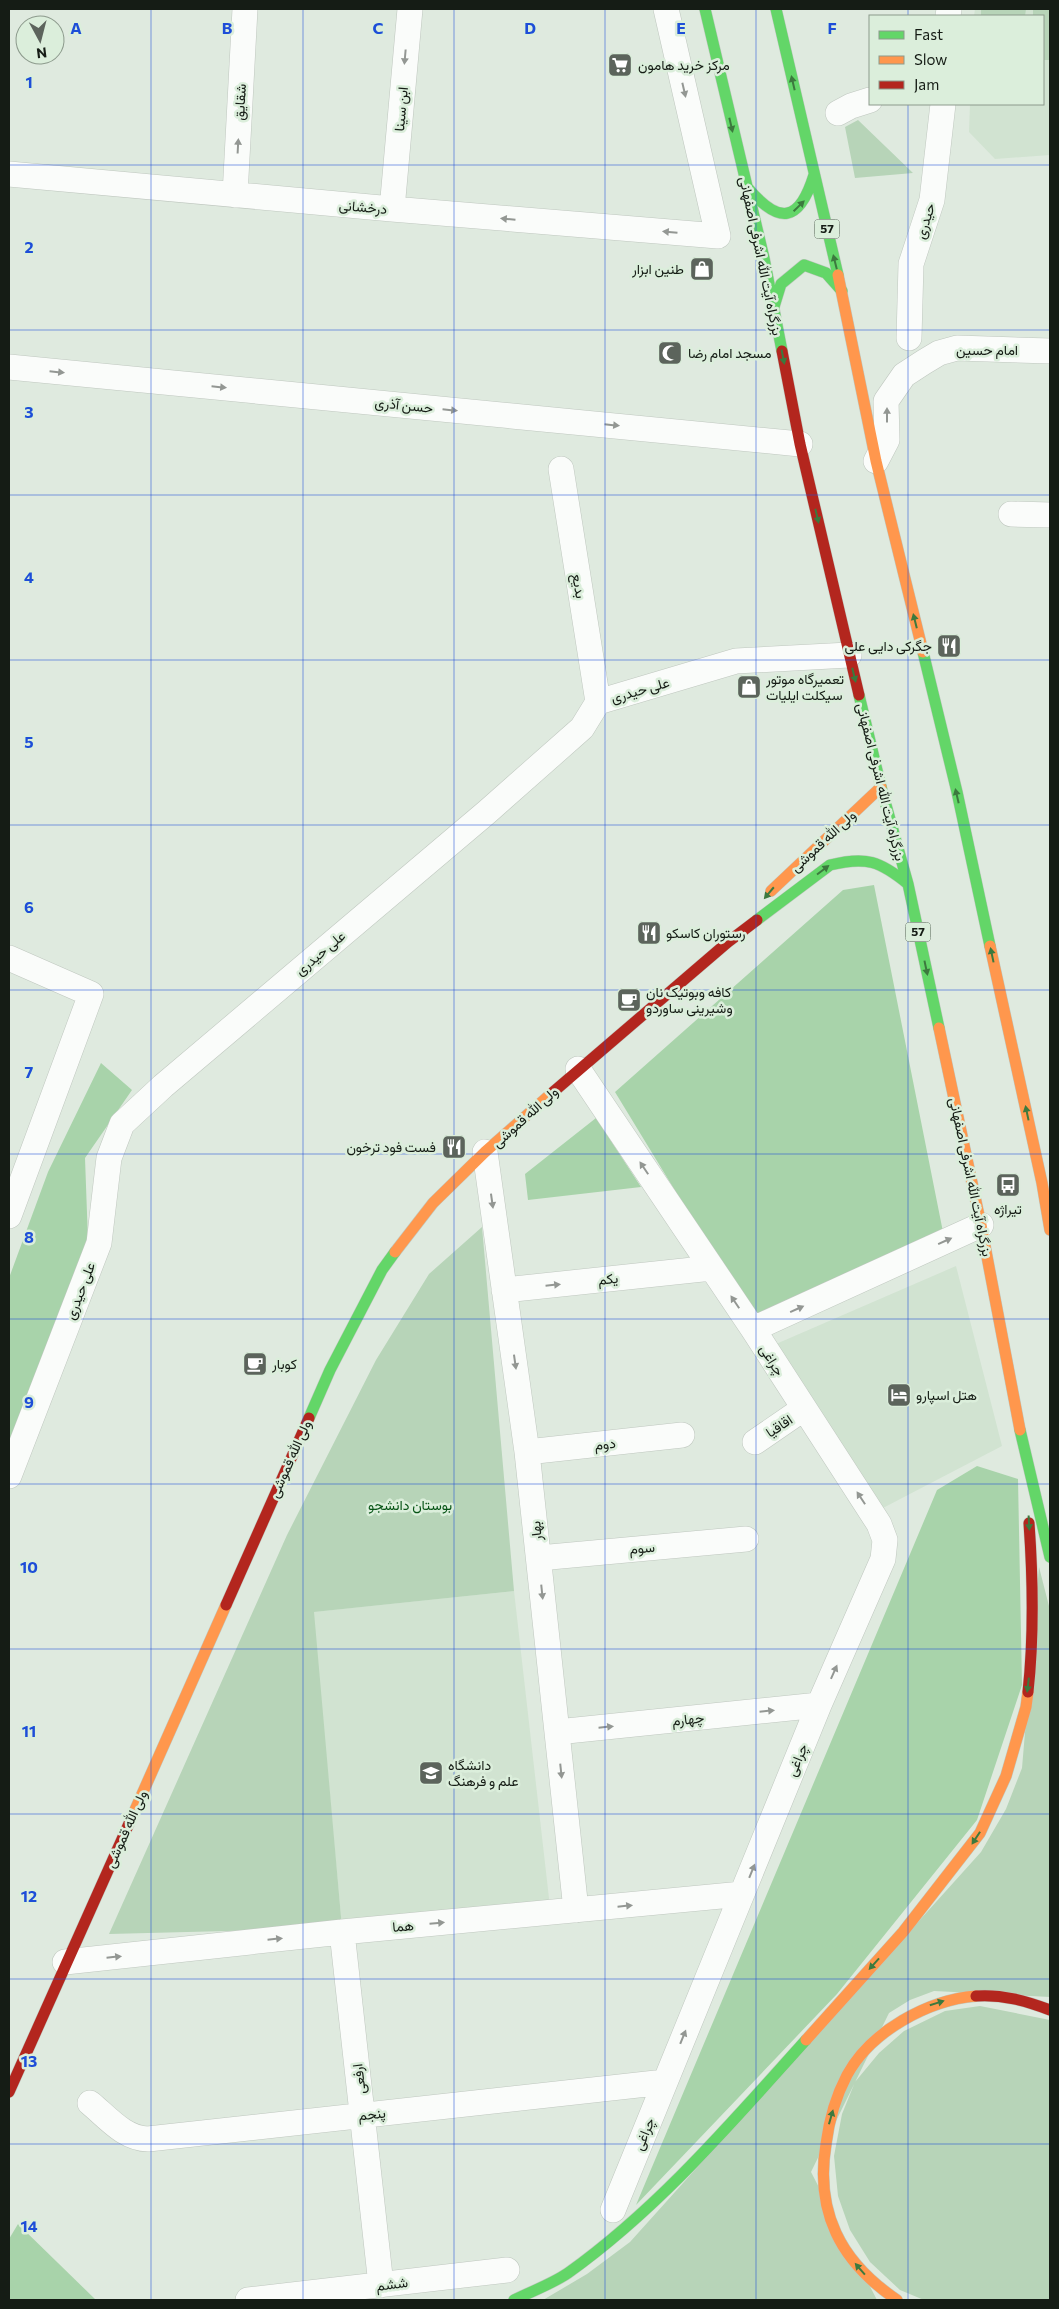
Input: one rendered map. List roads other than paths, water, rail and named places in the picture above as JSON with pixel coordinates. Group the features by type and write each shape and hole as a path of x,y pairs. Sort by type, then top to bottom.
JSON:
{"main road":[{"name":"بزرگراه آیت الله اشرفی اصفهانی","path":"705,9 764,258 800,444 881,787 908,884 982,1225 1025,1457 1050,1557"},
{"name":"57","path":"776,9 842,291 876,461 1042,1152 1050,1230"},
{"path":"746,187 766,208 778,214 788,214 797,210 805,200 814,175"},
{"path":"773,310 781,284 804,265 826,273 842,291"},
{"name":"ولی الله قموشی","path":"728,942 777,884 881,787"},
{"name":"ولی الله قموشی","path":"9,2089 334,1361 382,1270 402,1243 433,1203 485,1152 578,1069 728,942 830,865 849,859 868,860 885,864 908,884"},
{"path":"514,2300 567,2274 626,2226 697,2161 903,1932 961,1860 980,1833 1006,1776 1026,1707 1030,1674 1032,1567 1025,1457"},
{"path":"897,2300 877,2287 857,2266 836,2233 827,2205 823,2179 824,2152 837,2096 849,2072 867,2050 894,2025 925,2007 964,1995 1006,1997 1050,2010"}],"street":[{"name":"شقایق","path":"235,195 245,9"},
{"name":"ابن سینا","path":"392,209 410,9"},
{"name":"درخشانی","path":"9,174 392,209 718,236 666,9"},
{"path":"838,113 851,106 869,100"},
{"name":"حیدری","path":"909,338 911,264 932,200 943,105"},
{"name":"امام حسین","path":"876,461 886,440 886,401 904,376 924,362 939,353 957,348 1050,351"},
{"name":"حسن آذری","path":"9,367 800,444"},
{"name":"بدیع","path":"561,469 598,702"},
{"path":"1011,514 1050,516"},
{"name":"علی حیدری","path":"9,1476 99,1243 109,1158 122,1124 170,1080 487,812 582,728 598,702 736,661 849,655"},
{"path":"9,958 92,994 9,1216"},
{"name":"چراغی","path":"578,1069 753,1329 879,1524 885,1540 884,1559 819,1705 613,2210"},
{"name":"بهار","path":"485,1152 527,1452 576,1910"},
{"name":"چراغی","path":"753,1329 982,1225"},
{"name":"یکم","path":"504,1290 712,1268"},
{"name":"اقاقیا","path":"755,1442 803,1409"},
{"name":"دوم","path":"527,1452 682,1435"},
{"name":"سوم","path":"539,1558 746,1539"},
{"name":"چهارم","path":"557,1732 819,1705"},
{"name":"هما","path":"65,1962 342,1932 742,1894"},
{"name":"ارفعی","path":"342,1932 381,2285"},
{"name":"پنجم","path":"90,2103 127,2134 137,2139 665,2082"},
{"name":"ششم","path":"248,2300 507,2270"}],"place":[{"name":"مرکز خرید هامون","path":"620,65"},
{"name":"طنین ابزار","path":"702,269"},
{"name":"مسجد امام رضا","path":"670,353"},
{"name":"جگرکی دایی علی","path":"949,646"},
{"name":"تعمیرگاه موتور سیکلت ایلیات","path":"749,687"},
{"name":"رستوران کاسکو","path":"649,933"},
{"name":"کافه وبوتیک نان وشیرینی ساوردو","path":"629,1000"},
{"name":"فست فود ترخون","path":"454,1147"},
{"name":"تیراژه","path":"1008,1185"},
{"name":"کوبار","path":"255,1364"},
{"name":"هتل اسپارو","path":"899,1395"},
{"name":"دانشگاه علم و فرهنگ","path":"431,1773"}],"park label":[{"name":"بوستان دانشجو","path":"410,1505"}]}
